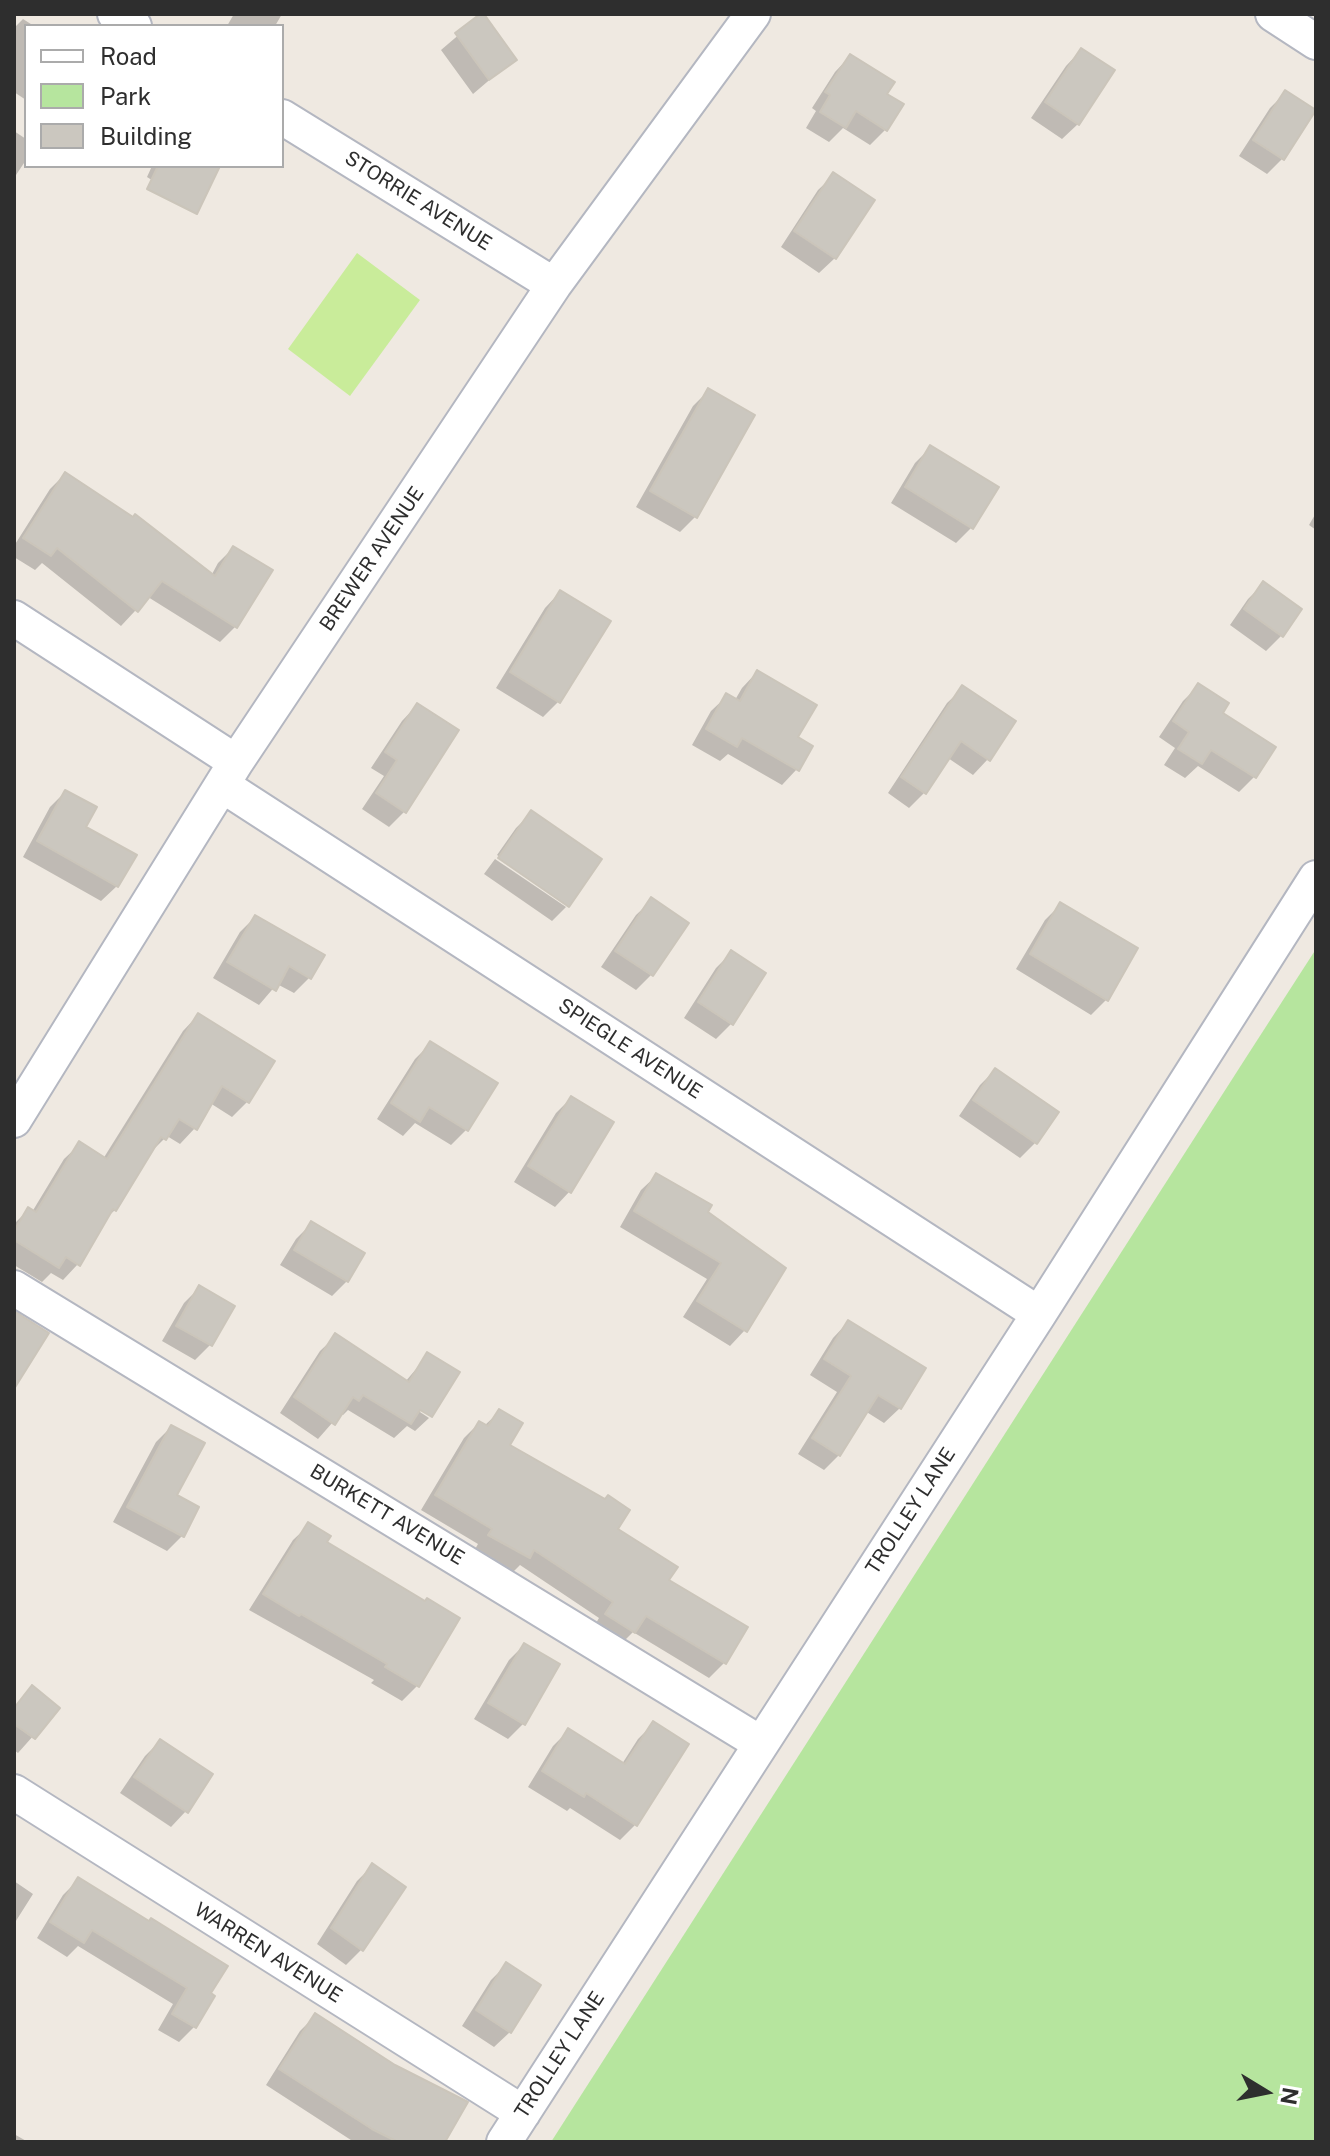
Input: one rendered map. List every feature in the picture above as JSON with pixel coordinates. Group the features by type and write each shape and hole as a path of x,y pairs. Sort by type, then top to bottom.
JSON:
{"street":[{"name":"BREWER AVENUE","path":"14,1120 229,774 554,285 753,14"},
{"path":"1273,14 1316,42"},
{"name":"STORRIE AVENUE","path":"284,118 554,285"},
{"name":"SPIEGLE AVENUE","path":"14,618 229,774 1039,1314"},
{"name":"TROLLEY LANE","path":"504,2142 1039,1314 1316,878"},
{"name":"BURKETT AVENUE","path":"14,1288 760,1743"},
{"name":"WARREN AVENUE","path":"14,1792 523,2113"}],"green space":[{"path":"357,253 420,300 350,396 288,349"},
{"path":"1316,949 1316,2142 551,2142 1247,1056"}],"building":[{"path":"484,14 517,60 489,80 455,33"},
{"path":"1081,48 1115,70 1079,125 1045,102"},
{"path":"850,54 895,82 887,94 904,104 887,131 856,111 846,128 820,112 830,95 825,92"},
{"path":"1285,90 1316,110 1284,160 1253,140"},
{"path":"157,168 219,168 197,214 147,189"},
{"path":"833,172 875,200 836,259 794,231"},
{"path":"708,388 755,415 697,518 650,491"},
{"path":"930,445 999,487 973,529 905,487"},
{"path":"65,472 133,517 135,514 215,576 233,546 273,570 237,628 162,581 138,612 57,548 51,556 23,538"},
{"path":"1263,581 1302,609 1283,637 1244,609"},
{"path":"560,590 611,621 560,703 510,672"},
{"path":"757,670 817,705 798,737 813,746 799,771 742,738 737,747 706,729 726,693 740,701"},
{"path":"1198,683 1229,703 1223,713 1276,747 1256,778 1211,750 1202,764 1178,749 1189,732 1173,721"},
{"path":"962,685 1016,721 990,761 961,741 926,794 901,777"},
{"path":"417,703 459,730 406,813 376,793 397,760 385,752"},
{"path":"65,790 97,807 86,827 137,855 118,887 37,841"},
{"path":"531,810 602,859 569,907 498,858"},
{"path":"651,897 689,923 653,976 615,951"},
{"path":"1060,902 1138,948 1108,1001 1030,954"},
{"path":"255,915 325,955 311,979 289,966 276,991 227,962"},
{"path":"731,950 766,973 733,1025 698,1002"},
{"path":"198,1013 275,1061 249,1103 222,1086 197,1130 179,1119 166,1140 161,1137 80,1266 66,1257 59,1268 14,1240 14,1231 28,1207 36,1212 79,1141 107,1159"},
{"path":"430,1041 498,1083 468,1131 429,1107 420,1122 391,1103"},
{"path":"995,1068 1059,1112 1037,1144 973,1100"},
{"path":"571,1096 614,1122 571,1193 528,1166"},
{"path":"656,1173 712,1205 708,1212 786,1268 747,1332 697,1301 721,1263 634,1211"},
{"path":"311,1221 365,1253 348,1282 294,1250"},
{"path":"199,1285 235,1306 212,1346 176,1326"},
{"path":"14,1311 49,1333 14,1389"},
{"path":"848,1320 926,1368 901,1409 878,1395 840,1456 812,1438 851,1376 824,1359"},
{"path":"335,1333 409,1382 427,1352 460,1372 432,1417 420,1410 411,1424 363,1395 359,1401 353,1397 335,1425 294,1397"},
{"path":"499,1409 523,1423 510,1445 605,1499 608,1495 630,1510 618,1529 678,1567 669,1580 748,1627 726,1664 646,1616 635,1633 605,1614 613,1602 534,1550 530,1558 488,1535 492,1529 435,1495 479,1421 488,1426"},
{"path":"171,1425 205,1443 177,1495 199,1507 184,1537 127,1507"},
{"path":"308,1522 331,1536 327,1542 425,1601 427,1598 460,1618 419,1687 385,1667 387,1664 263,1594"},
{"path":"524,1643 560,1664 525,1725 488,1703"},
{"path":"32,1685 60,1708 35,1739 14,1724 14,1708"},
{"path":"653,1721 689,1744 637,1826 586,1793 584,1797 542,1771 568,1728 625,1764"},
{"path":"160,1739 213,1774 188,1813 134,1777"},
{"path":"372,1863 406,1887 363,1951 331,1928"},
{"path":"78,1877 228,1966 211,1993 215,1996 196,2028 172,2014 187,1988 92,1930 84,1943 50,1922"},
{"path":"506,1962 541,1985 511,2033 476,2010"},
{"path":"315,2013 395,2065 468,2102 445,2142 398,2142 372,2129 279,2069"}]}
